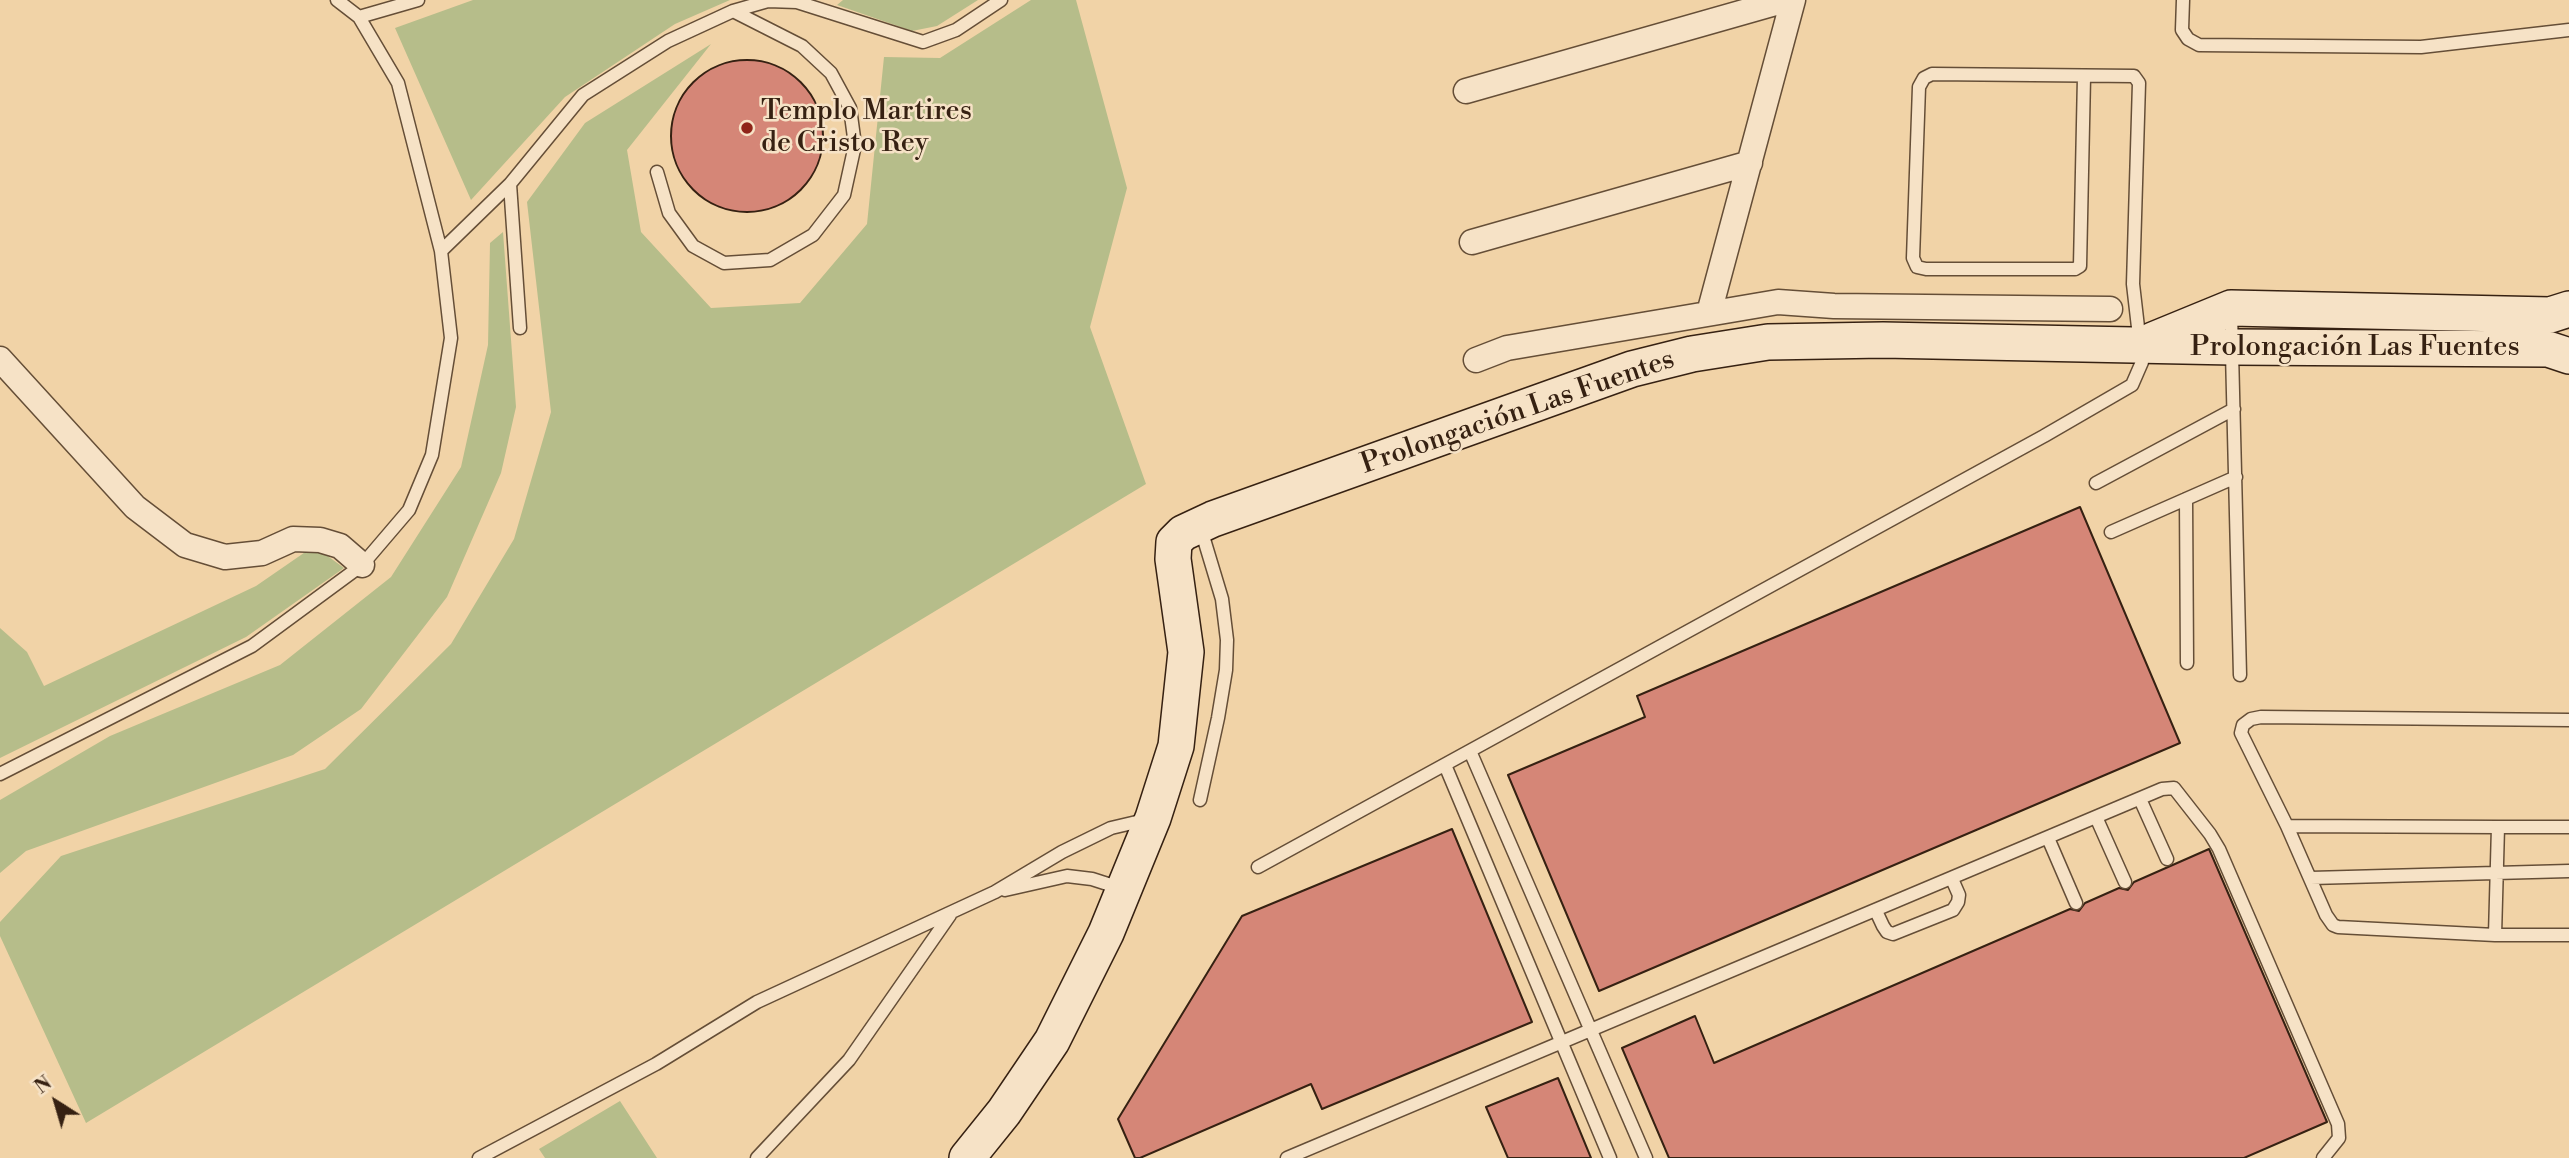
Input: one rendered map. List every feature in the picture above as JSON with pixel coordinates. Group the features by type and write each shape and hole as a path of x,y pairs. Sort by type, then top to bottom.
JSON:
{"street":[{"path":"1466,91 1786,0"},
{"path":"1709,313 1793,0"},
{"path":"1472,242 1750,163"},
{"path":"1476,360 1507,348 1778,302 1834,306 2110,309"},
{"name":"Prolongación Las Fuentes","path":"2140,346 2231,308 2550,315 2569,309"},
{"name":"Prolongación Las Fuentes","path":"967,1158 1052,1041 1087,976 1153,818 1176,746 1186,652 1173,558 1174,542 1183,533 1632,369 1692,354 1768,342 1883,340 2140,346 2548,349 2569,356"},
{"path":"0,359 135,507 185,545 225,557 262,553 293,539 320,540 340,546 362,565"}],"lane":[{"path":"0,774 252,646 362,565 409,510 432,455 451,338 441,251 398,83 359,17 337,0"},
{"path":"359,17 418,0"},
{"path":"441,251 510,184 583,95 668,41 733,11 768,1 797,2 923,42 956,30 1001,0"},
{"path":"2183,0 2182,30 2188,39 2199,45 2421,47 2569,30"},
{"path":"657,172 669,213 693,246 724,263 770,260 813,235 844,195 855,145 850,108 831,73 802,46 733,11"},
{"path":"1258,867 2044,436 2132,385 2142,362 2133,284 2139,80 2130,75 2084,77 1932,74 1920,82 1913,258 1917,267 1926,269 2076,269 2080,266 2084,77"},
{"path":"510,184 520,328"},
{"path":"2231,308 2240,675"},
{"path":"2096,483 2234,409"},
{"path":"2111,532 2236,477"},
{"path":"2186,499 2187,663"},
{"path":"1200,525 1222,599 1227,640 1226,670 1218,718 1200,800"},
{"path":"2569,720 2261,717 2251,719 2243,725 2241,733 2329,920 2339,928 2495,935 2569,935"},
{"path":"1471,751 1646,1158"},
{"path":"1446,765 1610,1158"},
{"path":"1287,1158 2162,789 2174,788 2219,849 2337,1124 2339,1138 2323,1158"},
{"path":"2140,799 2167,859"},
{"path":"2096,817 2125,883"},
{"path":"480,1158 645,1071 757,1002 995,892 1098,834 1111,828 1153,818"},
{"path":"2287,826 2569,827"},
{"path":"2495,935 2498,827"},
{"path":"2048,838 2076,902"},
{"path":"2311,878 2569,871"},
{"path":"995,892 1067,876 1092,879 1122,889"},
{"path":"1876,911 1887,932 1894,934 1953,910 1959,895 1952,879"},
{"path":"757,1158 849,1060 950,914"}],"green space":[{"path":"473,0 730,0 675,24 565,97 471,200 395,28"},
{"path":"843,0 978,0 937,26 912,31 837,5"},
{"path":"1031,0 1076,0 1127,188 1090,327 1146,484 86,1123 0,936 0,922 61,856 325,769 451,644 514,539 551,412 527,202 585,123 711,44 627,150 641,232 711,308 800,303 867,224 884,57 940,58"},
{"path":"503,232 516,407 501,473 447,597 361,709 293,755 26,851 0,873 0,800 110,736 280,665 391,577 461,467 488,345 490,243"},
{"path":"314,546 344,568 246,637 0,758 0,628 27,652 44,686 256,586"},
{"path":"620,1101 657,1158 545,1158 539,1149"}],"building":[{"name":"Templo Martires de Cristo Rey","path":"747,60 776,66 801,82 817,107 823,136 817,165 801,190 776,206 747,212 718,206 693,190 677,165 671,136 677,107 693,82 718,66"},
{"path":"2080,507 2180,743 1599,991 1508,775 1645,717 1637,696"},
{"path":"1452,829 1532,1022 1322,1109 1311,1084 1135,1158 1118,1119 1242,916"},
{"path":"2209,849 2327,1122 2244,1158 1669,1158 1622,1048 1695,1016 1714,1063 2070,909 2079,911 2085,903 2119,888 2128,890 2134,882"},
{"path":"1558,1078 1591,1158 1508,1158 1486,1107"}],"place":[{"name":"Templo Martires de Cristo Rey","path":"747,128"}]}
